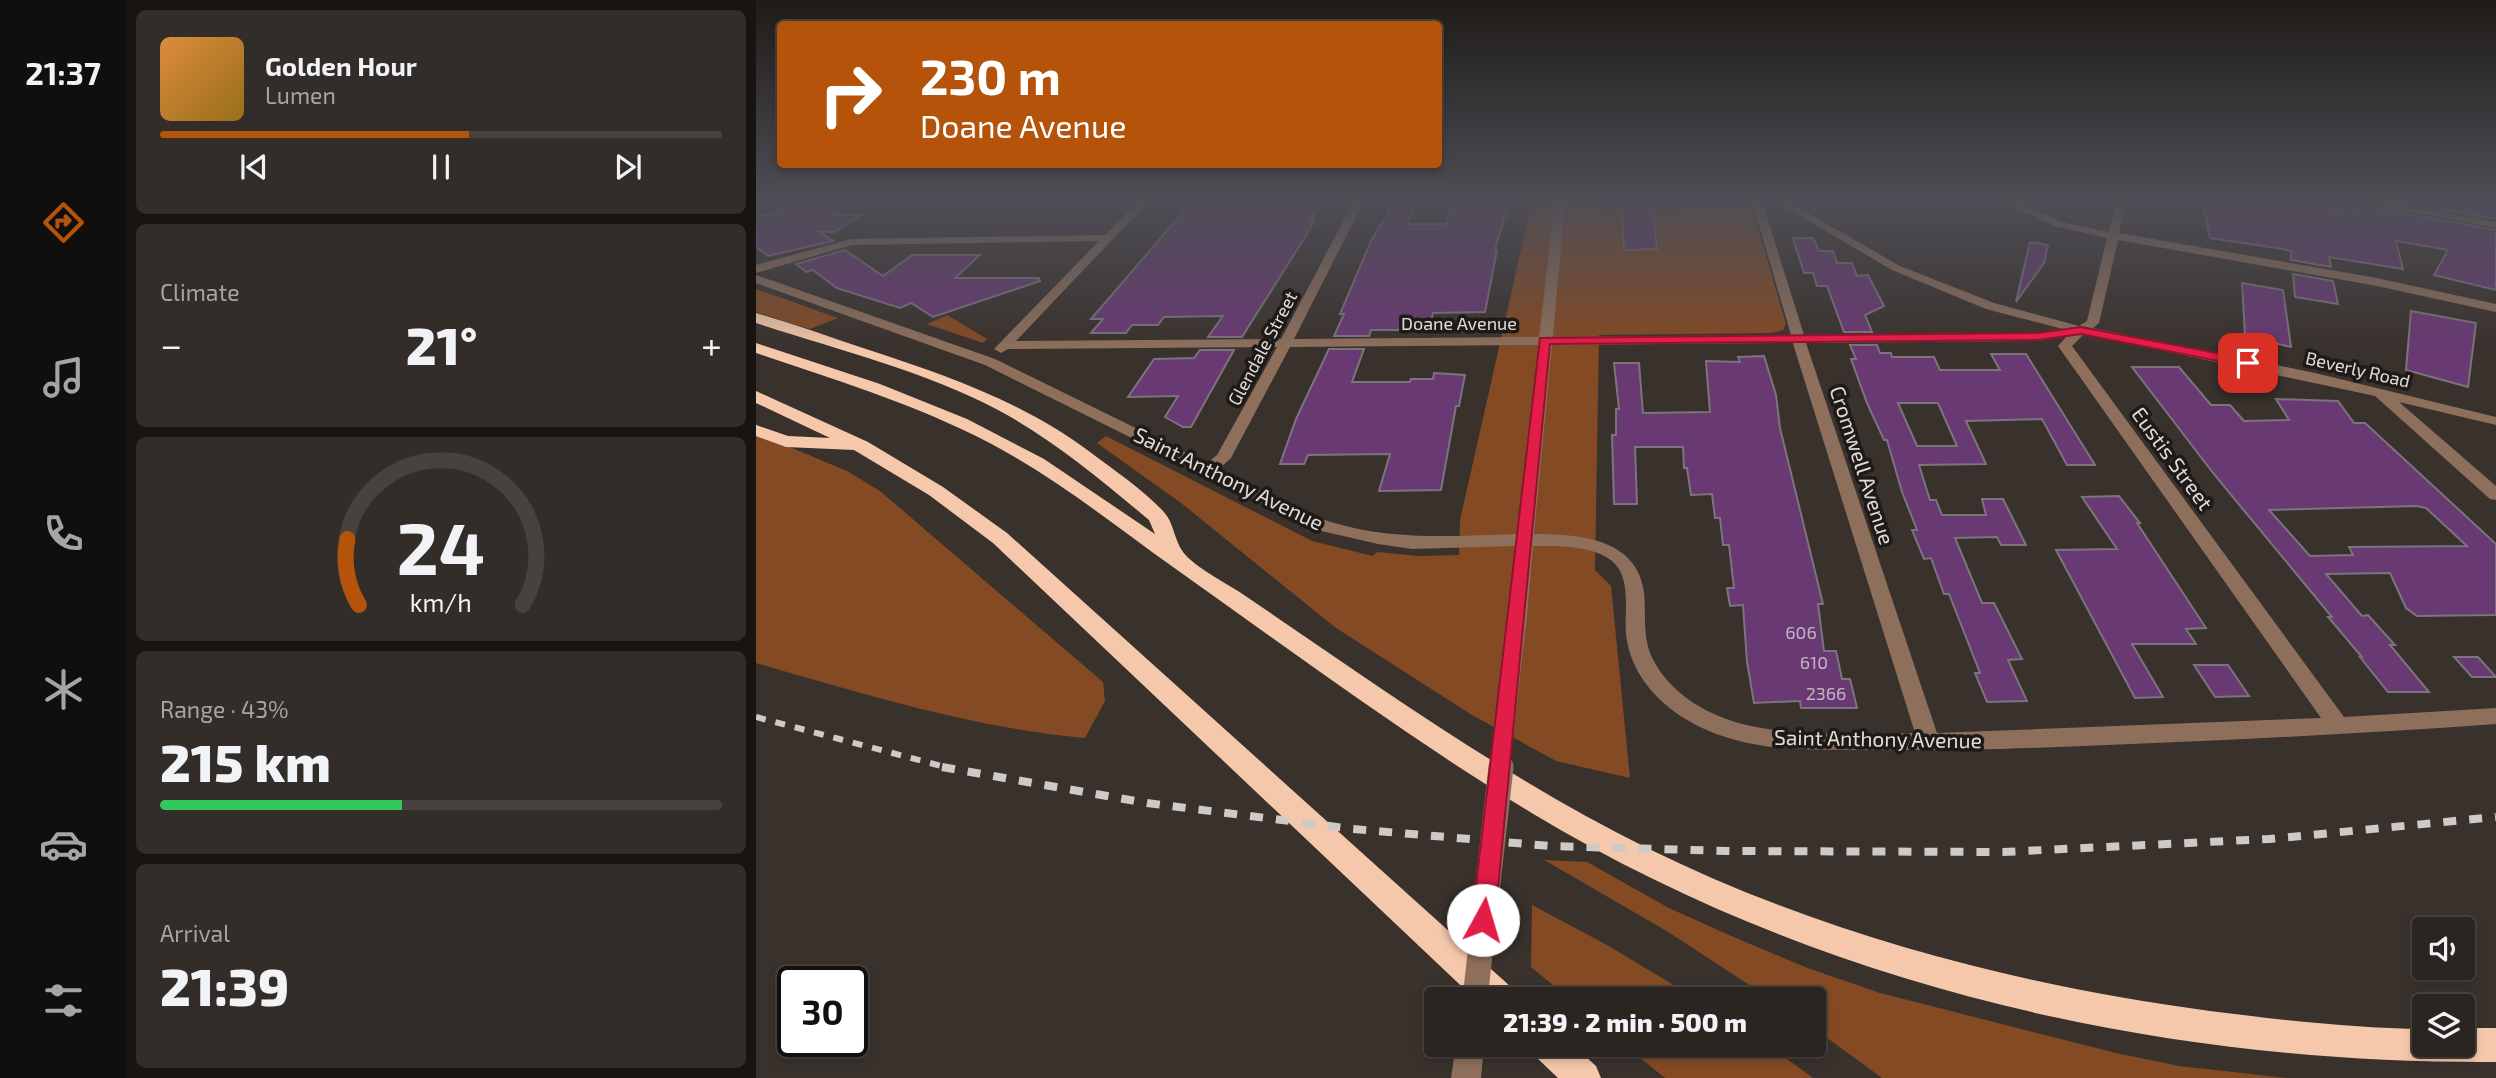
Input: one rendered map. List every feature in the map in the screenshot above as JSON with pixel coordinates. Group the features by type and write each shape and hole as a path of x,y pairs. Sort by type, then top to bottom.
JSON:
{"highway":[{"path":"756,318 930,375 983,396 1031,422 1081,454 1158,517 1175,558"},
{"path":"756,348 893,394 993,437 1544,805 1684,880 1810,930 1944,974 2037,999 2276,1037 2373,1045 2496,1045"},
{"path":"756,396 861,446 936,491 1000,538 1486,987"},
{"path":"756,429 786,441 861,446"},
{"path":"1561,1057 1584,1078"}],"street":[{"path":"756,269 818,251"},
{"path":"990,362 1094,251"},
{"name":"Glendale Street","path":"1209,469 1223,458 1333,251"},
{"path":"1476,987 1554,251"},
{"name":"Cromwell Avenue","path":"1773,251 1929,742"},
{"name":"Beverly Road","path":"1867,251 1896,268 1990,306 2081,330 2378,390 2496,421"},
{"name":"Eustis Street","path":"2109,251 2093,323 2081,330 2065,346 2339,727"},
{"path":"2200,251 2376,282 2496,308"},
{"name":"Saint Anthony Avenue","path":"756,279 990,362 1323,526 1412,543 1554,541 1597,547 1621,560 1633,582 1636,637 1649,672 1669,695 1689,711 1712,724 1758,736 1929,742 2339,727 2496,716"},
{"name":"Doane Avenue","path":"1005,345 2038,337 2081,330"},
{"path":"2378,390 2496,495"},
{"path":"1466,1078 1469,1057"}],"shaded area":[{"path":"1521,251 1765,251 1786,324 1783,330 1771,333 1599,335 1595,570 1611,586 1630,778 1556,761 1472,715 1336,628 1181,503 1097,443 1106,436 1312,541 1373,556 1377,552 1420,556 1459,555 1460,520"},
{"path":"756,289 838,318 810,329 756,312"},
{"path":"947,315 987,339 983,343 927,324"},
{"path":"756,433 847,471 880,491 1103,682 1105,701 1085,738 960,718 756,663"},
{"path":"1544,860 1587,862 1669,908 1729,935 1805,967 1880,993 2116,1053 2179,1066 2287,1078 1882,1078 1826,1037 1826,987 1753,987 1665,930"},
{"path":"1532,905 1607,945 1677,987 1555,987 1531,967"},
{"path":"1639,1057 1784,1057 1813,1078 1665,1078"}],"building":[{"path":"762,251 788,251 768,256"},
{"path":"847,251 883,276 912,255 980,255 955,278 1039,278 1040,281 933,317 911,303 900,308 837,288 813,270 806,272 796,264"},
{"path":"1149,251 1296,251 1242,337 1208,337 1223,316 1164,317 1158,325 1132,325 1126,333 1091,333 1103,319 1091,319"},
{"path":"1367,251 1497,251 1485,312 1433,313 1431,321 1401,321 1399,330 1371,330 1369,336 1334,336 1344,314 1340,314"},
{"path":"1797,251 1833,251 1837,263 1852,263 1857,276 1868,275 1884,306 1865,315 1872,332 1844,332 1827,286 1817,286 1813,273 1804,273"},
{"path":"2028,251 2047,251 2044,263 2016,302"},
{"path":"2291,251 2399,251 2403,269 2329,257 2331,267 2291,260"},
{"path":"2447,251 2496,251 2496,290 2434,275"},
{"path":"2293,274 2333,281 2338,304 2295,297"},
{"path":"2242,283 2283,290 2291,347 2245,336"},
{"path":"2411,311 2476,323 2468,387 2406,370"},
{"path":"1850,345 1877,345 1880,353 1891,353 1892,357 1934,357 1940,370 2000,370 1991,354 2026,354 2095,465 2067,465 2042,419 1966,421 1986,464 1919,465 1930,500 1936,500 1942,515 1986,515 1982,499 2003,499 2026,545 2001,545 1997,537 1955,538 1982,603 1994,603 2022,659 2008,660 2027,701 1987,702 1975,673 1980,673 1949,594 1944,594 1931,558 1924,559 1912,530 1917,530 1902,492 1887,440 1884,440 1867,403 1851,359 1856,359","holes":["1898,403 1938,403 1957,446 1917,446"]},
{"path":"1329,349 1364,349 1352,382 1410,382 1411,379 1433,379 1434,373 1465,375 1459,406 1456,406 1441,490 1379,491 1390,454 1308,455 1304,464 1280,464 1296,419"},
{"path":"1200,350 1234,350 1191,427 1183,427 1165,417 1178,396 1128,397 1154,359 1194,358"},
{"path":"1764,356 1776,395 1780,428 1823,604 1818,604 1824,651 1836,651 1842,679 1850,679 1857,708 1801,708 1800,701 1754,703 1747,662 1743,605 1730,606 1727,588 1734,588 1729,545 1723,545 1720,518 1715,518 1712,494 1691,495 1687,468 1684,468 1683,447 1635,447 1637,504 1614,504 1612,435 1616,435 1616,409 1619,409 1614,363 1639,363 1643,413 1710,412 1706,361 1740,362 1738,357"},
{"path":"2132,367 2179,367 2211,405 2230,405 2244,421 2289,420 2276,399 2338,401 2354,423 2365,423 2496,544 2496,615 2417,616 2406,608 2390,573 2326,574 2362,616 2368,615 2395,645 2390,645 2429,692 2388,692 2328,617 2332,617 2213,473","holes":["2416,506 2426,508 2467,546 2349,547 2353,555 2310,556 2269,510"]},
{"path":"2119,496 2140,523 2137,523 2206,628 2186,629 2196,644 2132,644 2163,697 2135,698 2056,550 2117,549 2082,497"},
{"path":"2454,657 2478,657 2496,677 2472,677"},
{"path":"2194,665 2228,665 2249,696 2215,697"}],"railway":[{"path":"756,717 949,768"},
{"path":"942,767 1147,803 1353,829 1550,846 1728,851 2003,852 2269,839 2496,817"}],"route":[{"path":"1483,920 1525,541 1544,340 2038,337 2081,330 2248,363"}]}
